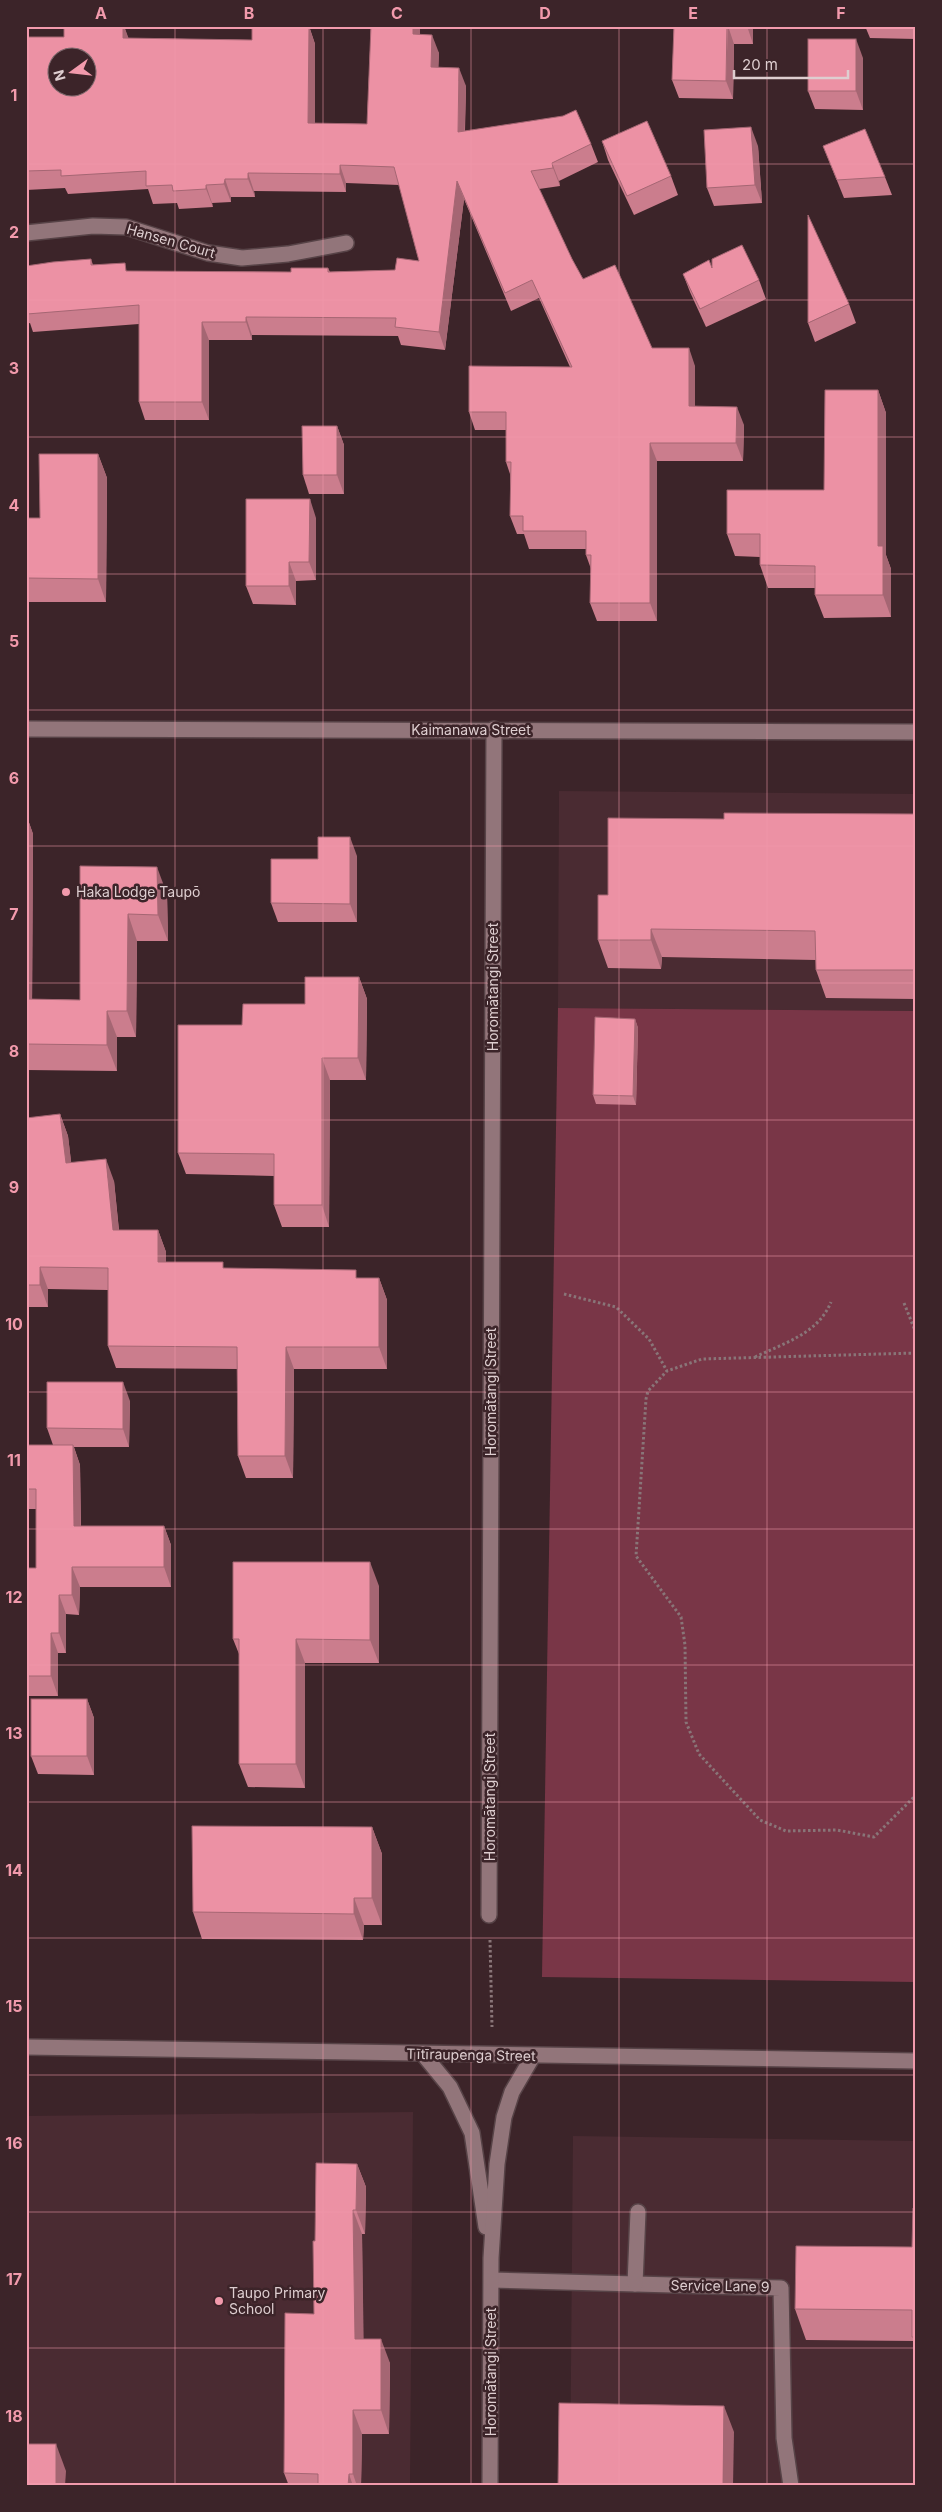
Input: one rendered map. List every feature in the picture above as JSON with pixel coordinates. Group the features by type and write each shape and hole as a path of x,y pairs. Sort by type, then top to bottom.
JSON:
{"street":[{"name":"Hansen Court","path":"26,233 92,226 126,227 208,253 242,258 288,254 346,242"},
{"name":"Kaimanawa Street","path":"26,729 916,732"},
{"name":"Horomātangi Street","path":"490,1915 494,730"},
{"name":"Tītīraupenga Street","path":"26,2047 916,2061"},
{"name":"Horomātangi Street","path":"423,2054 450,2087 472,2133 491,2258 490,2486"},
{"name":"Horomātangi Street","path":"491,2258 497,2164 504,2116 512,2092 533,2056"},
{"path":"635,2284 638,2212"},
{"name":"Service Lane 9","path":"492,2280 781,2288 784,2438 792,2486"}],"path":[{"path":"564,1294 616,1307 649,1339 667,1371"},
{"path":"752,1358 808,1332 820,1321 831,1302"},
{"path":"904,1303 916,1334"},
{"path":"916,1353 702,1359 667,1371 648,1391 646,1399 636,1556 681,1617 685,1645 686,1722 699,1754 760,1820 786,1831 837,1830 874,1836 916,1795"},
{"path":"490,1915 493,2055"}],"shaded area":[{"path":"559,791 916,794 916,1011 558,1008"},
{"path":"558,1008 916,1011 916,1982 542,1977"},
{"name":"Taupo Primary School","path":"413,2112 410,2486 26,2486 26,2116"},
{"path":"573,2136 916,2141 916,2486 570,2486"}],"building":[{"path":"64,26 123,26 123,38 252,40 252,26 309,26 308,123 367,124 371,26 413,26 413,34 432,35 431,67 459,68 458,132 563,116 576,110 591,144 552,163 553,168 531,171 572,259 583,279 615,265 652,348 689,348 689,406 737,407 736,443 650,443 650,603 590,603 591,555 586,555 586,531 523,531 523,516 510,516 511,462 506,462 506,412 469,412 469,366 572,367 532,280 505,293 457,181 439,332 395,327 396,318 246,317 246,322 202,322 202,402 139,402 139,305 27,314 26,266 53,262 91,259 91,265 125,263 126,271 291,272 291,268 328,268 328,272 395,270 397,258 419,261 394,167 340,165 340,174 248,173 248,179 225,179 224,184 206,185 206,189 173,191 172,185 146,186 146,171 61,176 61,170 26,171 26,37 64,37"},
{"path":"674,26 727,26 726,81 672,80"},
{"path":"808,39 856,39 856,91 808,91"},
{"path":"647,121 671,176 627,196 602,141"},
{"path":"751,127 755,185 707,188 704,130"},
{"path":"865,129 885,177 837,180 823,146"},
{"path":"808,215 849,304 808,323"},
{"path":"742,245 759,280 700,309 683,274 709,260 712,268 712,259"},
{"path":"825,390 878,390 878,546 883,546 883,595 815,595 815,566 760,565 760,534 727,534 727,490 824,490"},
{"path":"302,426 337,426 337,475 303,475"},
{"path":"39,454 98,454 98,579 26,578 26,518 40,518"},
{"path":"246,499 310,499 309,562 289,562 289,586 246,586"},
{"path":"724,813 916,814 916,970 816,970 815,931 651,929 651,940 598,940 598,895 608,895 608,818 724,819"},
{"path":"318,837 350,837 350,904 271,903 271,859 318,859"},
{"path":"80,866 157,867 158,915 128,914 127,1011 107,1011 107,1045 26,1044 26,999 80,1000"},
{"path":"305,977 359,977 358,1058 322,1058 322,1205 274,1205 274,1154 178,1153 178,1025 242,1025 243,1004 305,1004"},
{"path":"595,1017 635,1019 633,1096 593,1095"},
{"path":"60,1114 66,1163 106,1159 113,1230 158,1230 158,1262 223,1262 223,1268 356,1270 356,1278 379,1278 379,1347 286,1347 285,1456 238,1456 237,1347 108,1346 108,1268 40,1267 40,1285 26,1285 26,1118"},
{"path":"47,1382 123,1382 123,1429 47,1428"},
{"path":"26,1445 73,1445 74,1526 164,1526 164,1567 72,1567 72,1595 59,1595 59,1633 51,1633 51,1676 26,1676 26,1568 36,1568 36,1489 26,1489"},
{"path":"233,1562 370,1562 370,1640 296,1639 296,1764 239,1764 239,1639 233,1639"},
{"path":"31,1699 87,1699 87,1756 31,1756"},
{"path":"192,1826 372,1827 372,1898 354,1898 354,1914 193,1912"},
{"path":"316,2163 357,2164 356,2210 353,2210 355,2339 381,2339 381,2410 353,2410 353,2474 349,2474 348,2486 318,2486 318,2474 284,2473 285,2313 314,2314 313,2241 315,2241"},
{"path":"913,2208 916,2208 916,2337 912,2337 912,2310 795,2309 796,2246 912,2247"},
{"path":"559,2403 724,2406 723,2486 558,2486"},
{"path":"26,2444 56,2444 56,2486 26,2486"}],"place":[{"name":"Haka Lodge Taupō","path":"66,892"},
{"name":"Taupo Primary School","path":"219,2301"}]}
